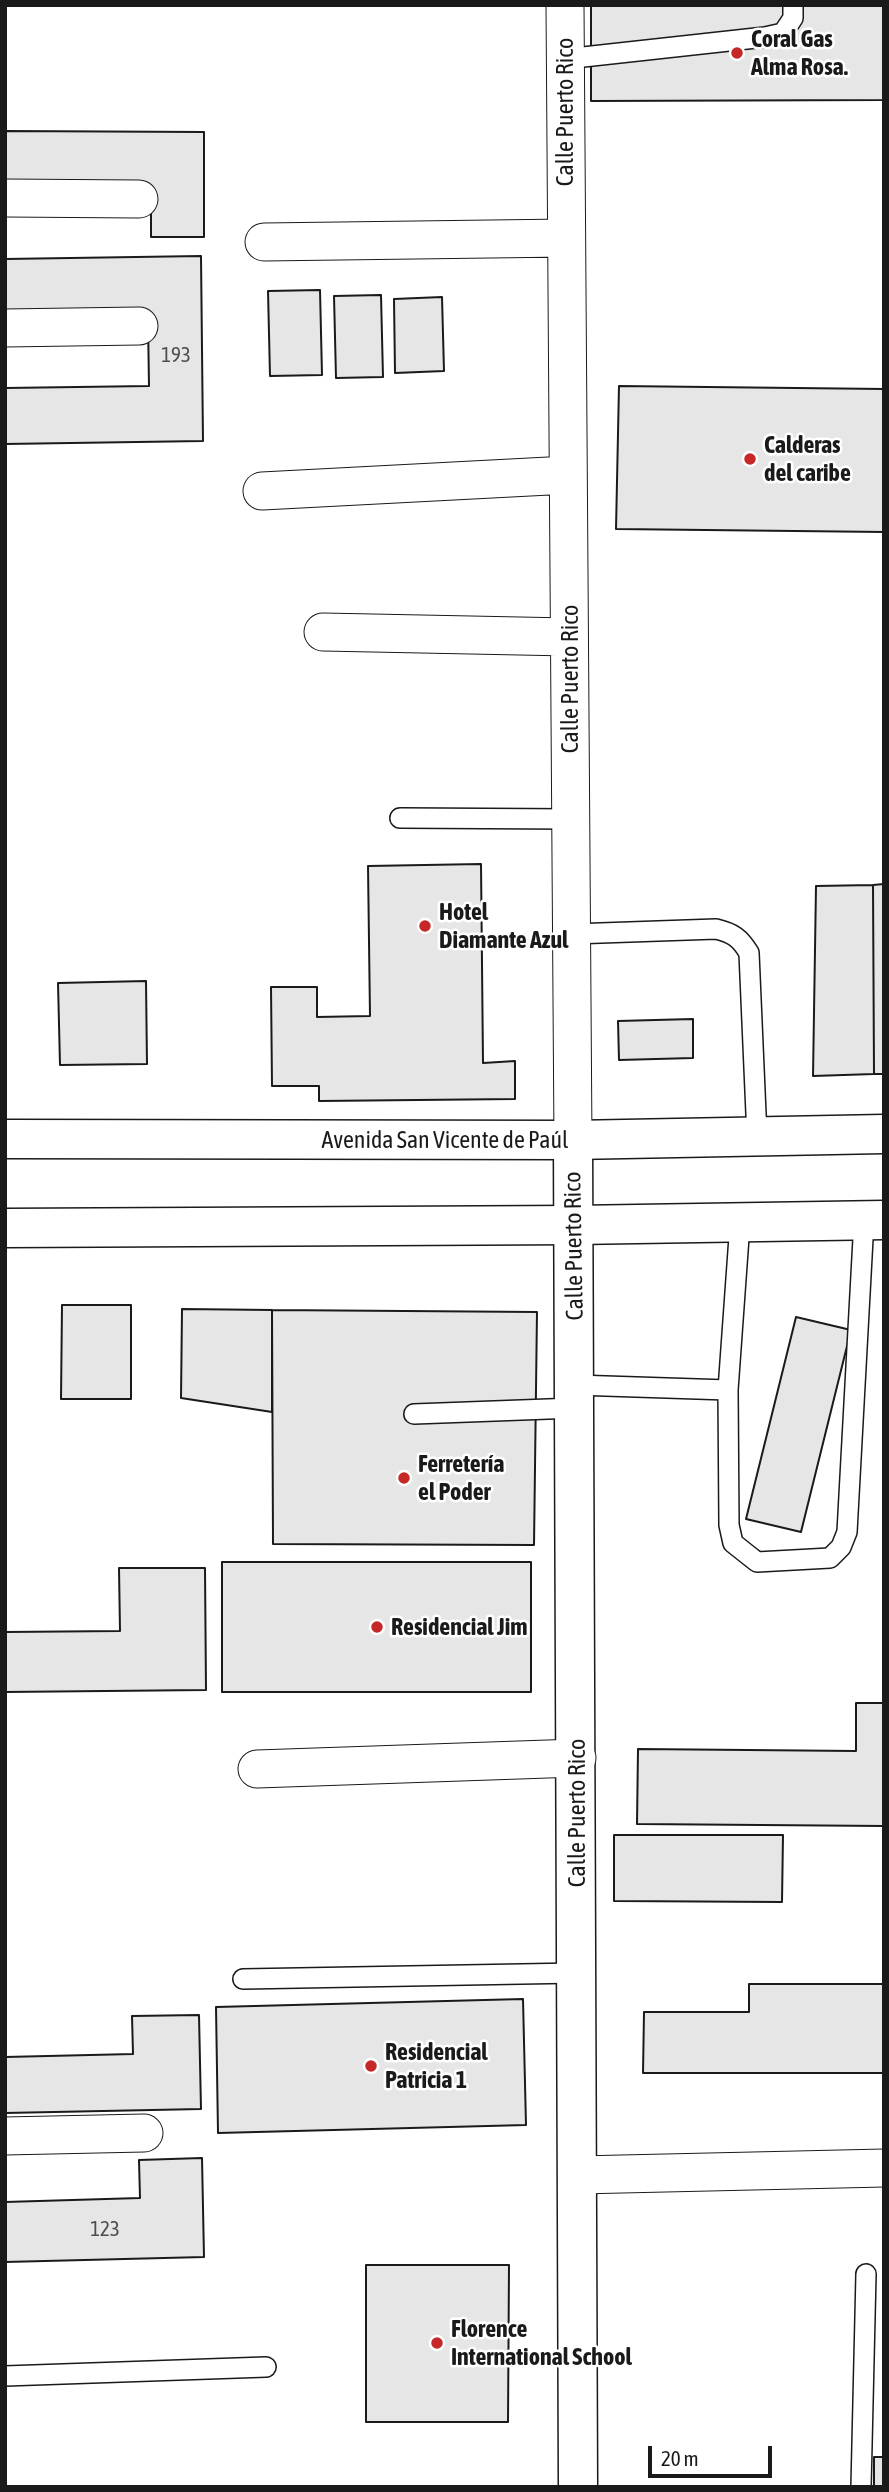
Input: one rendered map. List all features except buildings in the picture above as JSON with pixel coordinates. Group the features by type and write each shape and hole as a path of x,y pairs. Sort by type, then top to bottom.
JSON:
{"main road":[{"name":"Avenida San Vicente de Paúl","path":"5,1139 573,1140 884,1134"},
{"name":"Calle Puerto Rico","path":"573,1140 578,2487"},
{"path":"5,1228 575,1225 874,1220"}],"street":[{"name":"Calle Puerto Rico","path":"565,5 573,1140"},
{"path":"5,198 139,199"},
{"path":"264,242 566,238"},
{"path":"5,328 139,326"},
{"path":"262,491 568,475"},
{"path":"323,632 569,637"},
{"path":"257,1769 577,1758"},
{"path":"5,2136 144,2133"},
{"path":"578,2175 884,2168"}],"lane":[{"path":"565,59 783,33 793,18 793,5"},
{"path":"400,818 571,819"},
{"path":"572,934 716,929 732,933 741,940 749,953 757,1136"},
{"path":"740,1223 728,1390 729,1525 733,1543 757,1562 830,1558 841,1547 849,1513 874,1220"},
{"path":"414,1414 575,1397 728,1390"},
{"path":"243,1979 577,1973"},
{"path":"861,2487 866,2274"},
{"path":"5,2376 266,2367"}],"place":[{"name":"Coral Gas Alma Rosa.","path":"737,53"},
{"name":"Calderas del caribe","path":"750,459"},
{"name":"Hotel Diamante Azul","path":"425,926"},
{"name":"Ferretería el Poder","path":"404,1478"},
{"name":"Residencial Jim","path":"377,1627"},
{"name":"Residencial Patricia 1","path":"371,2066"},
{"name":"Florence International School","path":"437,2343"}]}
